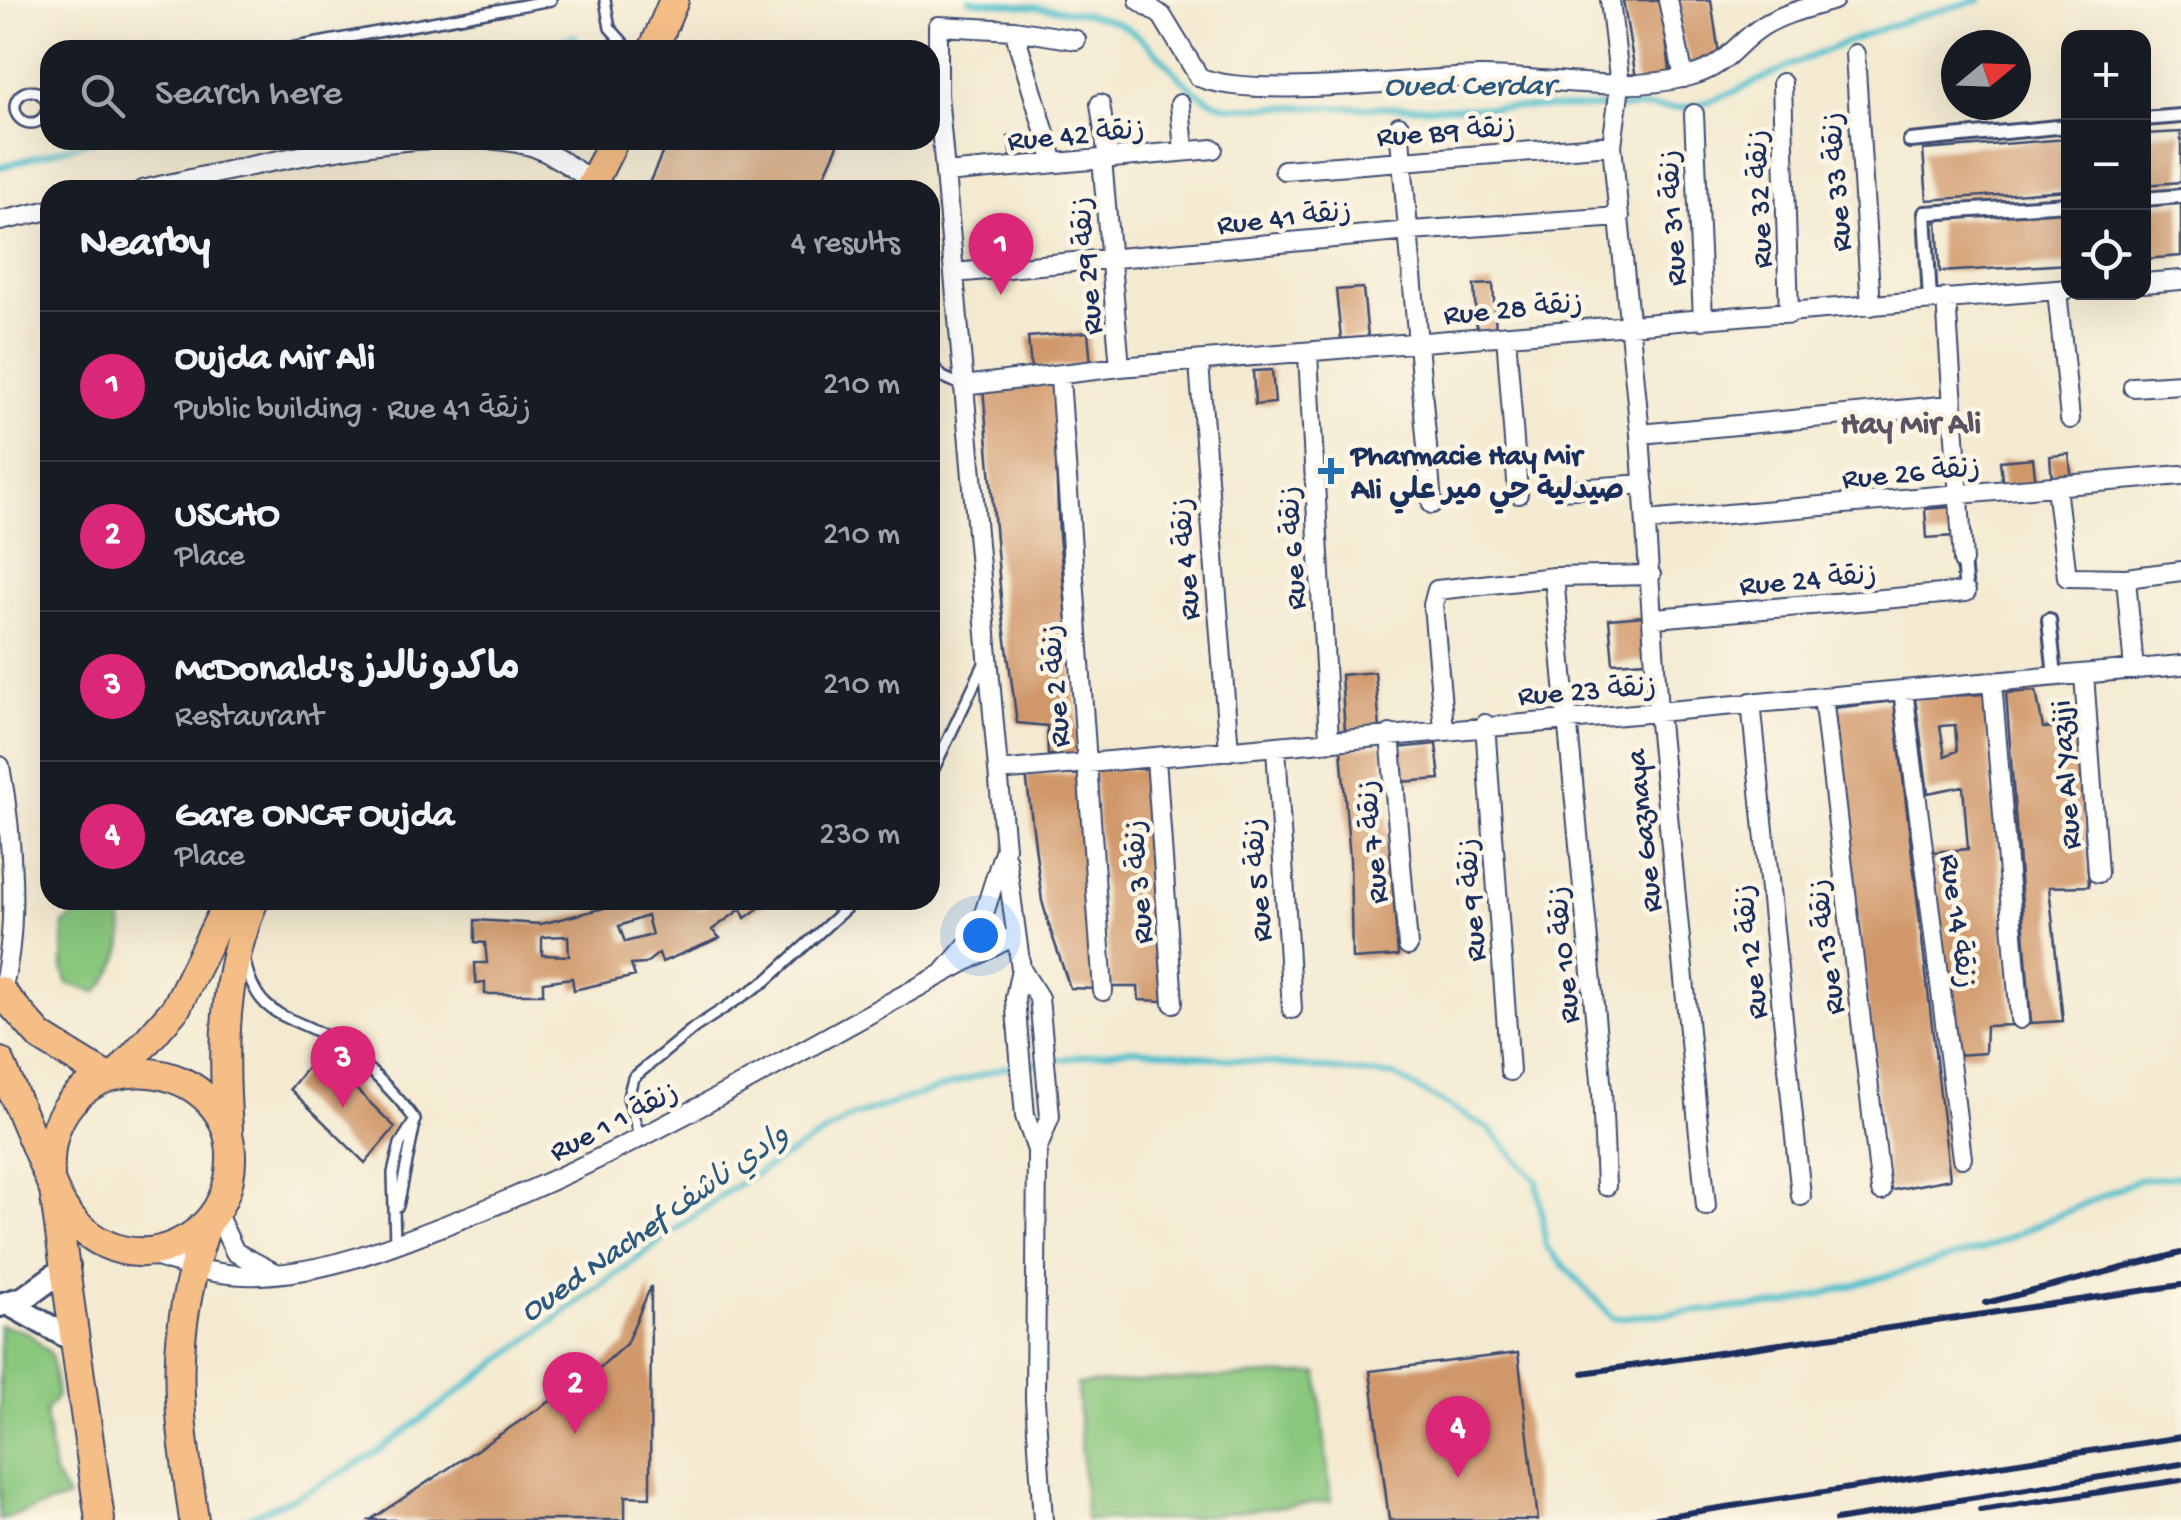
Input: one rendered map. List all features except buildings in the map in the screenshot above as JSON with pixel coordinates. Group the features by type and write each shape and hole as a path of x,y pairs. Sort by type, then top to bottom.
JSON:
{"main road":[{"path":"658,40 674,0"},
{"path":"594,180 609,150"},
{"path":"100,1520 68,1266 52,1182 51,1144 62,1116 80,1093 112,1075 176,1008 223,910"},
{"path":"194,1520 176,1376 192,1268 230,1174 222,1046 227,990 250,910"},
{"path":"1,992 41,1037 112,1075 148,1071 190,1086 212,1106 230,1147"},
{"path":"0,1062 67,1215 88,1236 114,1248 143,1252 171,1247 211,1218"}],"street":[{"path":"1138,0 1156,10 1199,77 1229,85 1483,77 1619,89 1684,78 1725,62 1762,26 1834,0"},
{"path":"1168,0 1171,31"},
{"name":"Rue Gaznaya","path":"1610,0 1619,89 1612,145 1640,434 1658,712 1706,1206"},
{"path":"1668,0 1684,78"},
{"path":"937,40 938,26 1014,30 1076,40"},
{"path":"1014,30 1054,163"},
{"name":"Rue 33 زنقة","path":"1855,54 1871,306"},
{"name":"Rue 32 زنقة","path":"1782,83 1789,314"},
{"name":"Rue 29 زنقة","path":"1100,104 1120,368"},
{"path":"1180,104 1184,151"},
{"name":"Rue 31 زنقة","path":"1694,114 1703,320"},
{"path":"2151,118 2181,116"},
{"path":"1399,126 1432,504"},
{"path":"1910,140 2061,127"},
{"name":"Rue 1 زنقة 1","path":"940,137 1005,848 978,932 944,972"},
{"name":"Rue B9 زنقة","path":"1284,170 1612,145"},
{"name":"Rue 42 زنقة","path":"945,173 1213,148"},
{"path":"191,180 356,150"},
{"path":"541,150 583,180"},
{"path":"2151,198 2181,196"},
{"path":"1966,592 1952,405 1926,214 2061,204"},
{"path":"0,221 40,212"},
{"name":"Rue 41 زنقة","path":"954,274 1410,231 1620,217"},
{"path":"2151,282 2181,280"},
{"name":"Rue 28 زنقة","path":"963,386 1060,378 1120,368 2061,290"},
{"path":"2064,300 2070,419"},
{"path":"1506,335 1518,494"},
{"name":"Rue 6 زنقة","path":"1308,354 1329,739"},
{"name":"Rue 4 زنقة","path":"1199,363 1229,751"},
{"name":"Rue 2 زنقة","path":"1060,378 1103,991"},
{"path":"2133,387 2181,384"},
{"path":"1640,434 1952,405"},
{"name":"Rue 26 زنقة","path":"1646,521 2181,475"},
{"path":"1562,490 1644,484"},
{"path":"2056,487 2064,574 2070,578 2126,578 2181,571"},
{"path":"1444,730 1435,620 1437,590 1554,578 1651,575"},
{"name":"Rue 10 زنقة","path":"1554,578 1602,1090 1606,1186"},
{"path":"2126,578 2134,670"},
{"name":"Rue 24 زنقة","path":"1654,618 1966,592"},
{"path":"2049,620 2055,676"},
{"name":"Rue 23 زنقة","path":"998,771 1485,724 1568,720 2181,665"},
{"name":"Rue Al Yaziji","path":"2084,674 2098,873"},
{"path":"1992,682 2020,1019"},
{"name":"Rue 14 زنقة","path":"1903,690 1962,1158"},
{"name":"Rue 13 زنقة","path":"1823,697 1881,1191"},
{"name":"Rue 12 زنقة","path":"1751,702 1801,1196"},
{"name":"Rue 9 زنقة","path":"1485,724 1510,1071"},
{"name":"Rue 7 زنقة","path":"1390,734 1408,946"},
{"name":"Rue 5 زنقة","path":"1276,747 1292,1009"},
{"name":"Rue 3 زنقة","path":"1156,758 1173,1002"},
{"path":"0,766 10,891 10,964 1,992"},
{"path":"1005,848 1021,970 1015,998 1025,1116 1036,1150 1035,1400 1043,1520"},
{"name":"Rue 1 زنقة 1","path":"143,1252 192,1268 240,1275 288,1273 395,1244 514,1200 640,1139 1016,935"},
{"path":"1021,970 1039,998 1050,1116 1036,1150"},
{"path":"211,1218 235,1252 270,1272 288,1273"},
{"path":"5,1305 68,1266"},
{"path":"5,1305 78,1342"}],"lane":[{"path":"334,40 551,0"},
{"path":"605,0 610,28 621,40"},
{"path":"940,373 963,386"},
{"path":"940,756 988,658"},
{"path":"640,1139 628,1097 633,1078 694,1028 766,981 844,910"},
{"path":"242,933 249,978 268,1011 337,1042 413,1115 414,1125 404,1136 391,1187 397,1214 395,1244"}],"green space":[{"path":"85,910 118,913 123,944 111,974 97,992 68,984 63,968 64,923"},
{"path":"0,1325 27,1332 51,1354 57,1396 45,1412 54,1474 68,1498 0,1520"},
{"path":"1318,1373 1331,1501 1165,1520 1086,1520 1077,1384"}],"waterway":[{"name":"Oued Cerdar","path":"970,0 1073,12 1111,21 1139,37 1199,93 1229,107 1680,108 1725,95 1887,27 1981,0"},
{"name":"Oued Cerdar","path":"562,40 575,36"},
{"name":"Oued Cerdar","path":"0,167 59,150"},
{"name":"Oued Nachef وادي ناشف","path":"242,1520 313,1489 376,1453 729,1190 851,1117 1002,1068 1132,1049 1395,1076 1488,1128 1537,1181 1546,1247 1613,1318 1787,1304 1985,1248 2138,1180 2181,1176"}],"railway":[{"path":"1986,1303 2181,1253"},
{"path":"1583,1373 2181,1285"},
{"path":"1642,1520 2181,1437"},
{"path":"1836,1520 2181,1464"},
{"path":"1980,1510 2181,1480"}],"place":[{"name":"Oujda Mir Ali","path":"1001,295"},
{"name":"Pharmacie Hay Mir Ali صيدلية حي مير علي","path":"1331,471"},
{"name":"McDonald's ماكدونالدز","path":"343,1108"},
{"name":"USCHO","path":"575,1434"},
{"name":"Gare ONCF Oujda","path":"1458,1478"}],"district":[{"name":"Hay Mir Ali","path":"1911,421"}]}
